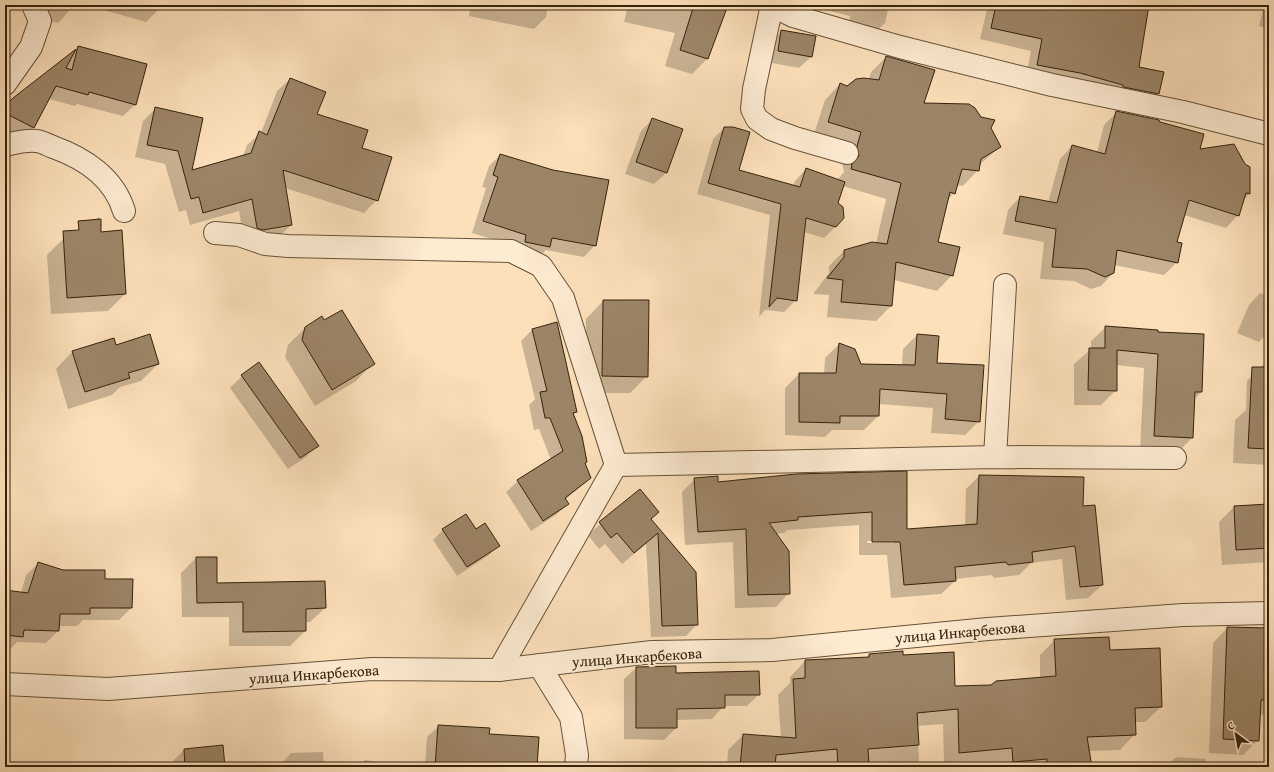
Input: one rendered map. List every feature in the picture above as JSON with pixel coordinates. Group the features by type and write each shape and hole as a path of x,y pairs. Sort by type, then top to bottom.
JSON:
{"street":[{"path":"5,84 31,47 40,22 33,5"},
{"path":"847,153 794,138 771,129 757,119 752,109 754,89 772,5 793,16 908,48 1052,85 1183,112 1269,134"},
{"path":"5,144 36,141 63,150 89,164 109,182 122,202 124,211"},
{"path":"215,233 239,235 265,244 288,246 511,251 541,266 563,298 616,465 499,670"},
{"path":"996,457 1005,285"},
{"path":"616,465 996,457 1175,458"},
{"name":"улица Инкарбекова","path":"5,684 108,688 372,669 499,670 652,652 772,650 988,629 1183,614 1269,612"},
{"path":"539,665 571,717 581,765"}],"building":[{"path":"694,5 728,5 708,59 680,50"},
{"path":"996,5 1149,5 1139,67 1164,72 1159,94 1123,87 1123,85 1080,73 1037,65 1042,39 991,28"},
{"path":"781,30 816,36 812,57 778,51"},
{"path":"78,46 147,64 136,105 89,92 88,95 56,86 34,128 5,113 5,106 13,98 76,49 66,68 72,70"},
{"path":"886,56 935,70 924,103 969,104 975,108 981,117 995,120 991,128 1001,147 981,159 979,171 962,169 955,194 950,192 938,242 960,247 953,276 896,262 892,306 841,302 843,280 827,278 844,257 844,250 872,242 887,244 901,183 851,169 852,164 859,156 857,146 861,132 828,122 840,83 847,86 856,79 864,78 879,80"},
{"path":"290,78 326,92 317,114 368,130 362,148 392,157 378,201 283,170 292,225 263,230 257,228 252,199 203,213 199,197 191,199 178,151 147,145 155,107 203,118 192,170 251,153 259,131 267,135"},
{"path":"1116,111 1159,120 1160,122 1204,134 1200,149 1234,144 1245,164 1250,167 1250,194 1246,193 1239,216 1189,200 1177,242 1182,243 1178,263 1117,250 1114,273 1105,277 1087,269 1052,267 1056,229 1015,221 1020,196 1057,203 1072,145 1105,154"},
{"path":"652,118 683,129 667,173 636,162"},
{"path":"724,127 733,127 750,132 739,170 800,187 806,168 845,182 838,203 843,207 844,218 836,227 806,218 797,301 777,298 769,307 781,204 708,183"},
{"path":"500,154 553,170 609,180 596,246 552,238 550,247 525,242 526,235 483,221 498,177 493,175"},
{"path":"101,219 101,232 122,230 126,294 67,298 63,231 79,230 78,221"},
{"path":"603,300 649,300 648,377 602,376"},
{"path":"342,310 375,364 332,390 302,340 305,327 322,316 324,320"},
{"path":"557,322 577,412 573,413 582,436 587,462 585,463 591,478 565,498 569,504 543,521 517,480 563,451 550,418 545,418 540,392 547,391 532,329"},
{"path":"1105,326 1158,330 1158,332 1204,334 1202,392 1195,392 1193,438 1154,436 1158,354 1117,350 1117,391 1088,390 1089,348 1105,348"},
{"path":"150,334 159,364 128,373 130,378 85,392 72,351 114,338 116,345"},
{"path":"917,334 939,336 937,363 984,365 980,422 945,419 947,394 880,389 879,416 840,416 840,423 799,422 799,373 836,373 839,343 855,349 861,364 915,365"},
{"path":"259,362 319,446 300,458 241,375"},
{"path":"1252,367 1269,367 1269,449 1248,448"},
{"path":"907,471 907,529 977,524 979,475 1084,477 1083,506 1095,505 1103,585 1080,587 1075,546 1032,552 1033,562 1008,565 1006,562 955,567 956,581 904,585 900,542 872,542 872,512 798,517 798,520 769,523 789,551 790,594 748,595 746,529 698,532 694,478 718,476 718,482 796,474"},
{"path":"640,489 659,512 651,519 696,572 698,625 662,626 658,533 634,553 617,533 611,538 599,522"},
{"path":"1269,504 1269,548 1236,550 1234,506"},
{"path":"466,514 476,529 485,523 500,546 467,567 442,529"},
{"path":"196,557 217,557 217,583 325,581 326,608 306,609 306,631 243,632 243,602 197,603"},
{"path":"38,562 63,570 105,570 105,579 133,579 132,608 90,608 90,614 60,614 59,631 24,630 23,637 5,635 5,590 28,593"},
{"path":"1227,627 1269,628 1269,700 1261,700 1259,741 1223,739"},
{"path":"1109,637 1110,650 1160,648 1162,707 1135,708 1136,735 1087,737 1092,767 1046,767 1047,759 1013,762 1012,748 959,753 958,709 917,713 919,745 868,749 869,767 838,767 837,749 776,755 775,767 740,767 743,734 796,738 793,679 805,678 805,660 869,657 869,654 903,651 903,655 954,652 955,686 991,685 996,681 1056,676 1054,639"},
{"path":"676,666 676,673 759,671 760,695 725,695 725,708 677,709 677,728 636,728 636,667"},
{"path":"438,725 490,728 489,734 539,737 537,767 435,767"},
{"path":"223,745 225,767 185,767 184,749"}]}
